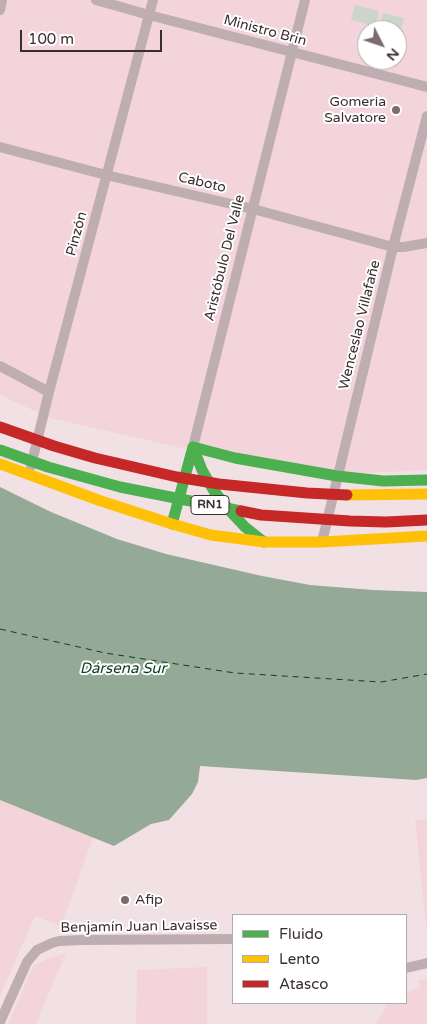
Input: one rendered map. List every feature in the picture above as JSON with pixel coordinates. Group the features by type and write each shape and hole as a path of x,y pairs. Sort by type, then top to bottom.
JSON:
{"main road":[{"name":"RN1","path":"0,427 95,458 177,477 219,484 307,493 427,494"},
{"path":"193,447 235,458 337,476 383,481 427,480"},
{"path":"193,447 202,470 228,510 264,542"},
{"name":"Aristóbulo Del Valle","path":"172,524 193,447"},
{"name":"RN1","path":"0,450 120,487 261,515 350,521 427,520"},
{"path":"0,464 101,501 211,535 264,542 322,542 427,536"}],"street":[{"path":"0,10 2,0"},
{"name":"Ministro Brin","path":"96,0 427,87"},
{"name":"Pinzón","path":"28,475 153,0"},
{"name":"Aristóbulo Del Valle","path":"193,447 304,0"},
{"name":"Wenceslao Villafañe","path":"322,542 393,247 427,116"},
{"name":"Caboto","path":"0,147 106,175 253,209 393,247 427,244"},
{"path":"0,366 49,392"},
{"name":"Benjamín Juan Lavaisse","path":"0,1022 27,962 38,950 52,943 82,940 232,940"},
{"path":"407,968 427,962"}],"shaded area":[{"path":"0,0 427,0 427,470 343,474 186,449 50,418 0,395"},
{"path":"355,5 379,11 377,20 351,20"},
{"path":"383,13 404,18 403,20 381,20"},
{"path":"0,800 93,837 60,926 35,916 0,996"},
{"path":"427,819 427,933 415,820"},
{"path":"66,953 36,1024 8,1024 33,966"},
{"path":"207,967 207,1024 136,1024 137,970"},
{"path":"427,978 427,1024 376,1024 387,1004 407,1004 407,993 420,987 418,981"}],"water":[{"name":"Dársena Sur","path":"0,487 51,512 117,539 166,554 310,585 427,592 427,778 416,780 200,766 198,782 192,794 169,820 151,824 114,846 0,800"}],"ferry route":[{"path":"0,629 105,653 235,673 381,682 427,674"}],"traffic: fast":[{"path":"193,447 235,458 337,476 383,481 427,480"},
{"path":"193,447 202,470 214,491 245,527 264,542"},
{"path":"172,524 193,447"},
{"path":"0,450 48,467 120,487 241,511"}],"traffic: slow":[{"path":"0,464 101,501 211,535 264,542 322,542 427,536"},
{"path":"347,495 427,494"}],"traffic: jam":[{"path":"0,427 95,458 177,477 219,484 347,495"},
{"path":"241,511 261,515 350,521 427,520"}],"place":[{"name":"Gomeria Salvatore","path":"396,110"},
{"name":"Afip","path":"125,900"}]}
